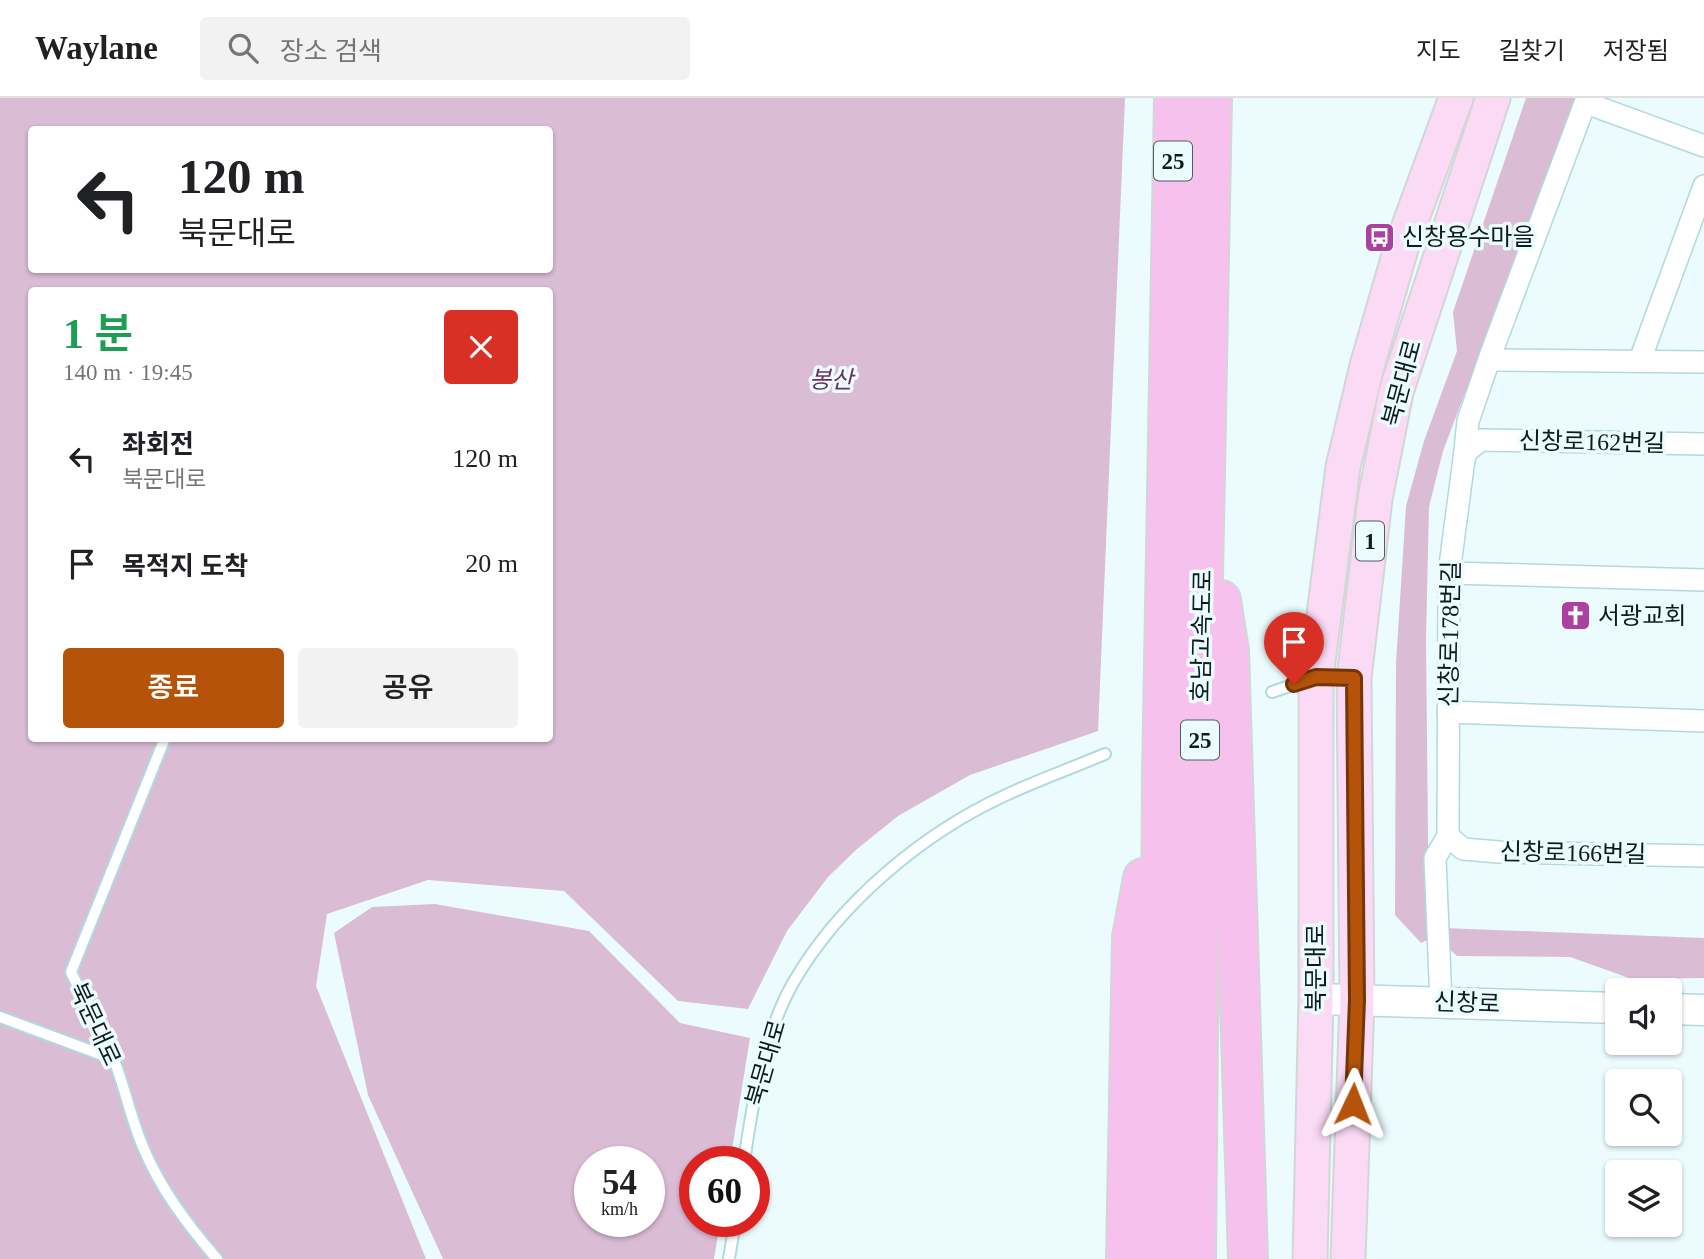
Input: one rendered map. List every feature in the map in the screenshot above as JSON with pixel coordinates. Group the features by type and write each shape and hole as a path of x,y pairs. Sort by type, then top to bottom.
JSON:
{"highway":[{"name":"호남고속도로","path":"1159,1259 1162,776 1174,98"},
{"name":"호남고속도로","path":"1196,1259 1201,684 1212,98"},
{"path":"1206,490 1229,651 1248,1259"},
{"path":"1126,1259 1132,937 1162,776"}],"main road":[{"name":"북문대로","path":"1310,1259 1316,999 1316,677 1346,454 1367,366 1402,245 1456,98"},
{"name":"북문대로","path":"1348,1259 1357,1000 1354,678 1375,499 1396,392 1493,98"},
{"name":"신창로","path":"1316,999 1605,1007"},
{"path":"1682,1009 1704,1010"}],"street":[{"path":"1704,146 1586,101 1490,360 1704,362"},
{"path":"1640,360 1704,186"},
{"name":"신창로178번길","path":"1448,835 1449,573 1468,421 1490,360"},
{"name":"신창로162번길","path":"1464,459 1467,451 1481,440 1704,444"},
{"path":"1449,573 1704,580"},
{"path":"1448,712 1704,721"},
{"path":"1441,1003 1435,858 1448,835"},
{"name":"신창로166번길","path":"1448,835 1456,846 1487,852 1704,856"}],"lane":[{"path":"1272,692 1316,677 1354,678"},
{"name":"북문대로","path":"163,742 71,972 113,1059 142,1146 155,1174 178,1212 218,1259"},
{"name":"북문대로","path":"747,1146 756,1086 776,1022 793,984 818,947 855,903 892,867 965,818 1004,796 1105,754"},
{"path":"0,1017 113,1059"},
{"path":"729,1259 733,1237"}],"green space":[{"name":"봉산","path":"0,98 1125,98 1098,731 970,775 898,816 828,877 787,931 748,1009 678,1001 564,891 428,880 327,914 316,986 426,1259 0,1259"},
{"path":"1526,98 1577,98 1443,451 1429,507 1426,638 1429,939 1421,943 1395,915 1396,663 1406,506 1424,441 1457,351 1453,312"},
{"path":"435,904 589,931 680,1023 750,1038 733,1146 679,1146 679,1237 718,1237 714,1259 443,1259 368,1095 334,933 372,907"},
{"path":"1444,928 1704,938 1704,978 1629,978 1570,957 1457,956 1445,945"}],"place":[{"name":"신창용수마을","path":"1379,237"},
{"name":"서광교회","path":"1575,616"}],"route":[{"path":"1294,684 1316,677 1354,678 1357,1000 1353,1104"}]}
